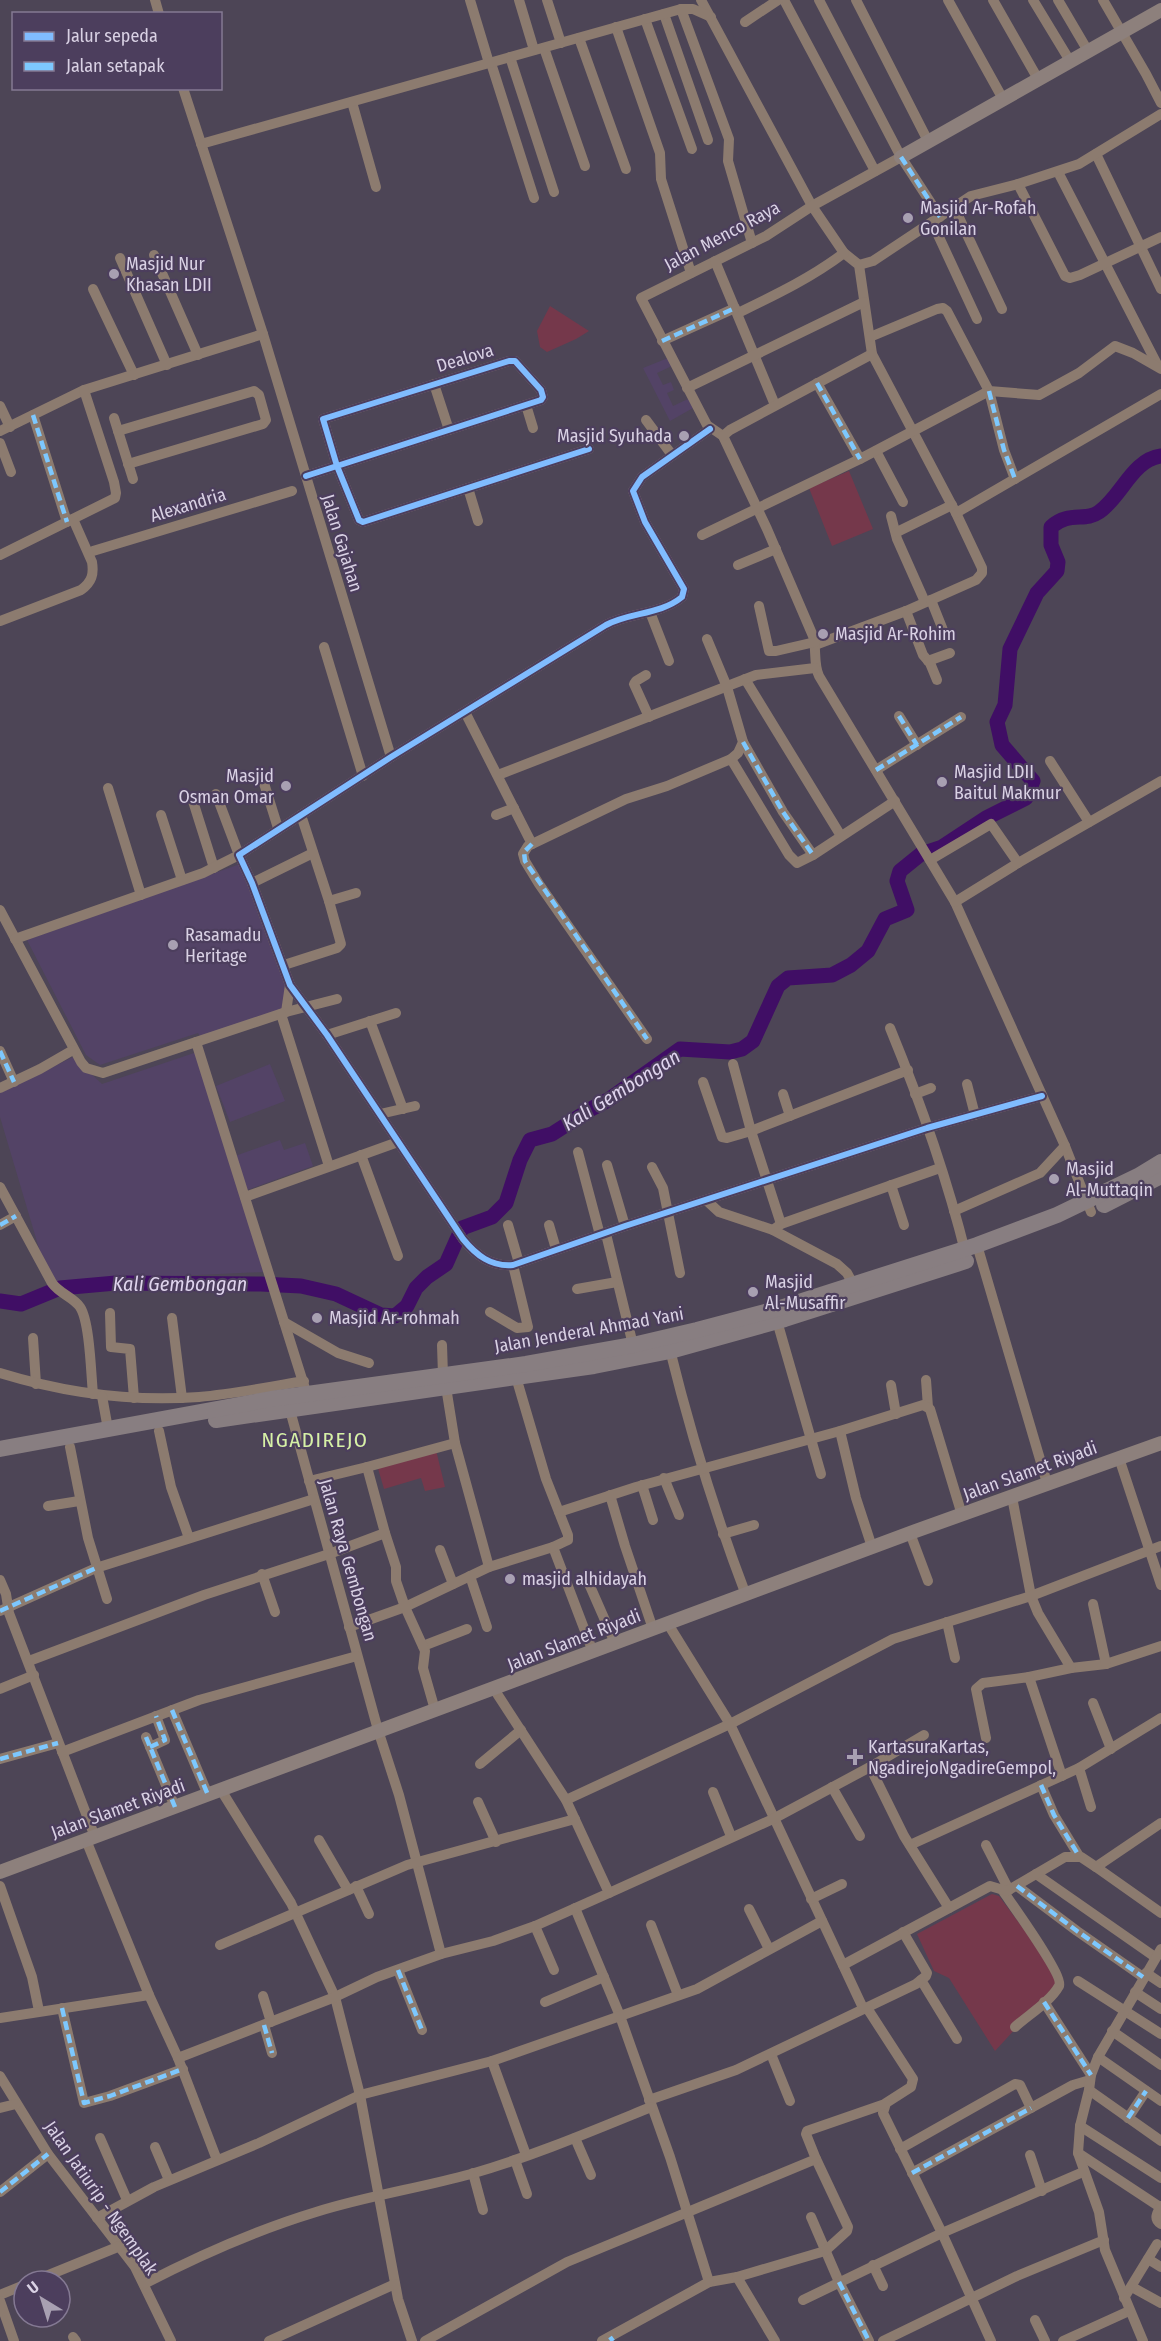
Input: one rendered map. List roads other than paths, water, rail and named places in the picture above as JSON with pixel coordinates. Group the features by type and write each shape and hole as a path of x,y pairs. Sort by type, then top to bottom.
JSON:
{"highway":[{"name":"Jalan Jenderal Ahmad Yani","path":"1089,1206 1161,1162"},
{"name":"Jalan Jenderal Ahmad Yani","path":"0,1461 159,1431 288,1403 307,1394 516,1377 777,1321 972,1253 1037,1223 1089,1206 1161,1176"},
{"name":"Jalan Jenderal Ahmad Yani","path":"669,1344 852,1284 972,1253"},
{"name":"Jalan Jenderal Ahmad Yani","path":"445,1381 634,1352"},
{"name":"Jalan Jenderal Ahmad Yani","path":"0,1449 108,1429 288,1403"}],"main road":[{"name":"Jalan Menco Raya","path":"901,156 1161,10"},
{"name":"Jalan Slamet Riyadi","path":"0,1872 910,1533 1161,1443"}],"street":[{"path":"470,0 534,198"},
{"path":"519,0 585,166"},
{"path":"547,0 561,43"},
{"path":"201,144 685,9 699,0 711,18 812,206 844,253 860,265 872,354 954,509 982,568 982,573 976,580 906,611 815,645 770,651 759,606"},
{"path":"745,22 778,0"},
{"path":"784,0 875,171"},
{"path":"819,0 936,220 977,319"},
{"path":"856,0 928,141"},
{"path":"948,0 1003,99"},
{"path":"993,0 1038,79"},
{"path":"1033,0 1070,61"},
{"path":"1058,0 1088,51"},
{"path":"1103,0 1161,103"},
{"path":"685,9 711,18"},
{"path":"685,9 729,139 728,161 752,243"},
{"path":"664,14 708,140"},
{"path":"645,19 692,149"},
{"path":"616,27 660,153 661,179 691,273"},
{"path":"579,38 626,169"},
{"path":"510,57 554,192"},
{"name":"Jalan Gajahan","path":"184,90 263,334 391,757"},
{"path":"352,102 376,187"},
{"path":"860,265 873,261 971,196 1058,172 1096,154 1161,114"},
{"path":"1096,154 1161,289"},
{"name":"Jalan Menco Raya","path":"710,429 641,298 752,243 901,156"},
{"path":"1058,172 1160,368"},
{"path":"1018,184 1065,276 1070,278 1161,237"},
{"path":"954,207 1002,309"},
{"path":"662,341 794,286 822,270 844,253"},
{"path":"154,255 198,355"},
{"path":"120,258 166,365"},
{"path":"715,261 775,405"},
{"path":"93,289 134,375"},
{"path":"687,388 864,302"},
{"path":"870,337 937,309 943,308 947,311 989,391 1004,450 1015,479"},
{"path":"0,406 5,429 84,390 263,334"},
{"path":"702,535 876,451 989,391 1039,395 1078,373 1115,346 1160,368"},
{"path":"723,436 775,405 872,354"},
{"name":"Dealova","path":"526,405 541,400 543,393 512,360 323,419 337,466 356,516 363,522 589,449"},
{"path":"817,383 860,459"},
{"name":"Dealova","path":"434,384 449,430"},
{"path":"0,555 110,501 116,493 84,390"},
{"path":"118,431 254,392 259,395 266,420 263,424 128,464"},
{"path":"897,532 954,509 1015,479 1161,394"},
{"path":"262,406 283,400"},
{"path":"308,483 337,466 526,405 533,428"},
{"path":"0,621 81,590 93,576 92,562 70,520 33,415"},
{"path":"114,418 133,479"},
{"path":"646,420 672,455"},
{"path":"15,939 214,868 239,855 391,757 611,622 651,612 678,601 684,591 645,522 634,496 634,486 642,477 710,429 723,436 758,508 815,645 815,665 834,703 955,902 1065,1146 1089,1206"},
{"path":"0,443 12,472"},
{"path":"876,451 903,502"},
{"name":"Alexandria","path":"93,551 292,492 308,483"},
{"path":"468,488 478,521"},
{"path":"891,516 897,539 944,630"},
{"path":"738,565 776,549"},
{"path":"906,611 923,655 937,680"},
{"path":"651,612 669,661"},
{"path":"706,639 727,687 743,742 783,812 813,855"},
{"path":"324,647 363,776"},
{"path":"928,661 950,654"},
{"path":"498,775 745,679 760,674 815,665"},
{"path":"646,675 634,684 650,717"},
{"path":"745,679 841,836"},
{"path":"465,712 532,844"},
{"path":"899,716 917,745"},
{"path":"876,770 961,717"},
{"path":"647,1039 525,861 524,852 532,844 626,799 667,786 731,759 738,753 743,742"},
{"path":"731,759 794,862 801,862 813,855 895,801"},
{"path":"1050,760 1089,822"},
{"path":"263,780 278,828"},
{"path":"955,902 1161,781"},
{"path":"108,788 141,895"},
{"path":"216,794 290,985 327,1035 463,1239 471,1250 486,1261 505,1266 516,1264 625,1226 927,1128 1042,1096"},
{"path":"192,798 214,868"},
{"path":"496,815 514,808"},
{"path":"161,815 182,880"},
{"path":"284,965 337,948 341,944 301,815"},
{"path":"929,858 992,824 1018,863"},
{"path":"252,884 313,854"},
{"path":"329,901 356,893"},
{"path":"0,910 4,924 15,939 74,1050 86,1068 103,1073 284,1013 337,999"},
{"path":"290,985 284,1013 329,1166"},
{"path":"327,1035 396,1012"},
{"path":"370,1021 403,1109"},
{"path":"890,1028 908,1070 954,1211 972,1253 1047,1483"},
{"path":"0,1373 36,1384 98,1395 134,1398 307,1394 196,1042"},
{"path":"0,1088 74,1050"},
{"path":"0,1051 14,1082"},
{"path":"733,1064 767,1180 777,1227"},
{"path":"703,1082 722,1137 727,1138 751,1131 908,1070"},
{"path":"967,1084 975,1115"},
{"path":"915,1094 931,1088"},
{"path":"783,1094 790,1116"},
{"path":"380,1114 415,1106"},
{"path":"245,1197 398,1142"},
{"path":"954,1211 1040,1173 1065,1146"},
{"path":"578,1152 617,1282 634,1352"},
{"path":"361,1155 398,1256"},
{"path":"607,1165 625,1226"},
{"path":"652,1167 660,1179 669,1212 680,1273"},
{"path":"777,1227 940,1168"},
{"path":"891,1185 904,1225"},
{"path":"0,1187 55,1288 77,1304 85,1317 98,1395 108,1429"},
{"path":"706,1200 719,1212 777,1227 837,1264 847,1273 852,1284"},
{"path":"0,1225 16,1216"},
{"path":"490,1312 517,1328 528,1327 508,1225"},
{"path":"549,1225 556,1250"},
{"path":"577,1289 617,1282"},
{"path":"110,1313 111,1347 130,1349 134,1398"},
{"path":"172,1318 182,1398"},
{"path":"777,1321 821,1474"},
{"path":"284,1322 348,1358 369,1363"},
{"path":"33,1338 36,1384"},
{"path":"669,1344 702,1467 723,1534 746,1595"},
{"path":"442,1346 445,1381 456,1443 489,1567"},
{"path":"349,1627 405,1607 489,1567 553,1547 569,1538 536,1446 516,1377"},
{"path":"926,1380 928,1407 962,1515"},
{"path":"891,1385 897,1414"},
{"name":"Jalan Raya Gembongan","path":"288,1403 378,1730 391,1765 441,1954"},
{"path":"559,1512 702,1467 840,1431 923,1405 928,1407"},
{"path":"159,1431 171,1486 189,1538"},
{"path":"840,1431 856,1498 872,1548"},
{"path":"309,1481 456,1443"},
{"path":"70,1447 79,1500 96,1568 107,1599"},
{"path":"1119,1458 1161,1585"},
{"path":"367,1467 396,1567 396,1581 425,1651 423,1668 435,1710"},
{"path":"664,1478 679,1515"},
{"path":"642,1485 653,1520"},
{"path":"610,1495 653,1629"},
{"path":"1012,1497 1031,1596 1038,1613 1071,1668"},
{"path":"4,1609 96,1568 314,1499"},
{"path":"48,1506 79,1500"},
{"path":"723,1534 754,1525"},
{"path":"29,1662 204,1594 329,1554 385,1533"},
{"path":"910,1533 928,1581"},
{"path":"566,1800 730,1724 893,1639 1031,1596 1161,1546"},
{"path":"553,1547 593,1652"},
{"path":"440,1550 453,1584"},
{"path":"262,1575 275,1612"},
{"path":"470,1576 487,1628"},
{"path":"586,1577 615,1643"},
{"path":"0,1580 6,1594 4,1609 29,1662 90,1838 149,1995 183,2069 217,2160"},
{"path":"1093,1605 1106,1664"},
{"path":"947,1622 955,1658"},
{"path":"608,2340 709,2282 737,2277 825,2251 848,2229 816,2159 806,2135 807,2131 885,2104 910,2087 913,2079 865,2008 811,1899 730,1724 668,1624"},
{"path":"423,1646 467,1629"},
{"path":"986,1738 977,1686 983,1683 1106,1664 1161,1646"},
{"path":"0,1759 60,1747 208,1698 357,1656"},
{"path":"0,1689 34,1675"},
{"path":"1029,1677 1062,1776"},
{"path":"494,1689 566,1800 609,1893"},
{"path":"1093,1703 1111,1749"},
{"path":"172,1710 214,1792 269,1864 296,1914 335,1997 360,2095 377,2196 400,2307 412,2341"},
{"path":"156,1716 165,1740 148,1742 175,1807"},
{"path":"910,1845 1079,1768 1161,1718"},
{"path":"480,1764 521,1730"},
{"path":"178,2058 335,1997 377,1977 441,1954 493,1941 536,1926 773,1819 924,1735"},
{"path":"870,1767 910,1845 949,1908"},
{"path":"1079,1768 1091,1807"},
{"path":"1041,1785 1054,1815 1079,1856 1161,1914"},
{"path":"832,1787 860,1836"},
{"path":"713,1792 731,1836"},
{"path":"478,1802 496,1842"},
{"path":"220,1945 417,1861 496,1842 575,1819"},
{"path":"1096,1867 1161,1823"},
{"path":"319,1840 369,1914"},
{"path":"986,1845 1058,1976 1059,1985 1044,2002 1015,2027"},
{"path":"1010,1889 1065,1857 1079,1856"},
{"path":"1036,1874 1159,1954 1098,2057 1080,2126 1078,2153 1083,2172 1100,2212 1105,2250 1143,2341"},
{"path":"811,1899 842,1884"},
{"path":"0,1886 32,1977 39,2011"},
{"path":"843,1965 990,1886 1010,1889 1161,1983"},
{"path":"575,1908 620,2016 670,2157 709,2282"},
{"path":"749,1909 769,1949"},
{"path":"97,2218 127,2200 169,2180 259,2144 360,2095 492,2061 697,1989 822,1921"},
{"path":"651,1925 678,1995"},
{"path":"536,1926 554,1970"},
{"path":"144,2284 182,2265 275,2226 315,2212 473,2173 526,2156 575,2138 650,2103 771,2054 926,1976 927,1973 903,1932"},
{"path":"398,1970 422,2030"},
{"path":"545,2002 604,1977"},
{"path":"921,1980 957,2039"},
{"path":"1078,1982 1161,2034"},
{"path":"1135,1992 1161,2009"},
{"path":"0,2018 149,1995"},
{"path":"263,1996 272,2053"},
{"path":"1044,2002 1090,2082 1128,2118 1161,2141"},
{"path":"62,2008 84,2103 110,2096 183,2069"},
{"path":"1112,2031 1161,2065"},
{"path":"771,2054 790,2102"},
{"path":"1098,2057 1161,2101"},
{"path":"492,2061 526,2156"},
{"name":"Jalan Jatiurip - Ngemplak","path":"0,2076 48,2154 120,2246 144,2284 171,2341"},
{"path":"912,2173 1073,2085 1090,2082"},
{"path":"900,2149 1015,2084 1020,2085 1031,2108"},
{"path":"1128,2118 1146,2091"},
{"path":"0,2108 16,2104"},
{"path":"885,2104 883,2113 942,2233 991,2341"},
{"path":"1080,2126 1161,2178"},
{"path":"100,2138 127,2200"},
{"path":"575,2138 591,2175"},
{"path":"155,2147 169,2180"},
{"path":"1078,2153 1160,2207 1156,2219 1161,2224"},
{"path":"0,2192 48,2154"},
{"path":"1030,2155 1042,2191"},
{"path":"425,2341 567,2262 685,2211 816,2159"},
{"path":"514,2160 527,2194"},
{"path":"803,2300 942,2233 1083,2172"},
{"path":"473,2173 483,2210"},
{"path":"811,2217 839,2282 869,2341"},
{"path":"883,2341 971,2298 1104,2240"},
{"path":"1124,2298 1157,2244"},
{"path":"63,2269 120,2246"},
{"path":"1148,2259 1161,2267"},
{"path":"873,2265 883,2286"},
{"path":"737,2277 775,2341"},
{"path":"269,2341 395,2284"},
{"path":"1132,2286 1161,2303"},
{"path":"0,2301 14,2341"},
{"path":"1063,2341 1129,2311"},
{"path":"1035,2320 1045,2341"}],"waterway":[{"name":"Kali Gembongan","path":"0,1301 21,1304 60,1288 116,1283 261,1284 301,1286 336,1294 381,1315 395,1316 407,1306 416,1288 446,1264 462,1228 492,1217 506,1203 520,1160 530,1140 552,1134 608,1100 680,1049 730,1052 742,1049 753,1041 778,986 788,978 832,975 851,965 868,951 885,919 907,910 897,881 900,871 921,854 942,847 986,818 1026,798 1033,781 1002,745 997,722 1005,705 1010,649 1037,593 1057,571 1058,562 1051,545 1051,527 1064,519 1094,515 1099,512 1142,464 1161,456"}],"place":[{"name":"Masjid Ar-Rofah Gonilan","path":"908,218"},
{"name":"Masjid Nur Khasan LDII","path":"114,274"},
{"name":"Masjid Syuhada","path":"684,436"},
{"name":"Masjid Ar-Rohim","path":"823,634"},
{"name":"Masjid LDII Baitul Makmur","path":"942,782"},
{"name":"Masjid Osman Omar","path":"286,786"},
{"name":"Rasamadu Heritage","path":"173,945"},
{"name":"Masjid Al-Muttaqin","path":"1054,1179"},
{"name":"Masjid Al-Musaffir","path":"753,1292"},
{"name":"Masjid Ar-rohmah","path":"317,1318"},
{"name":"masjid alhidayah","path":"510,1579"},
{"name":"KartasuraKartas, NgadirejoNgadireGempol,","path":"855,1757"}],"district":[{"name":"NGADIREJO","path":"315,1440"}]}
